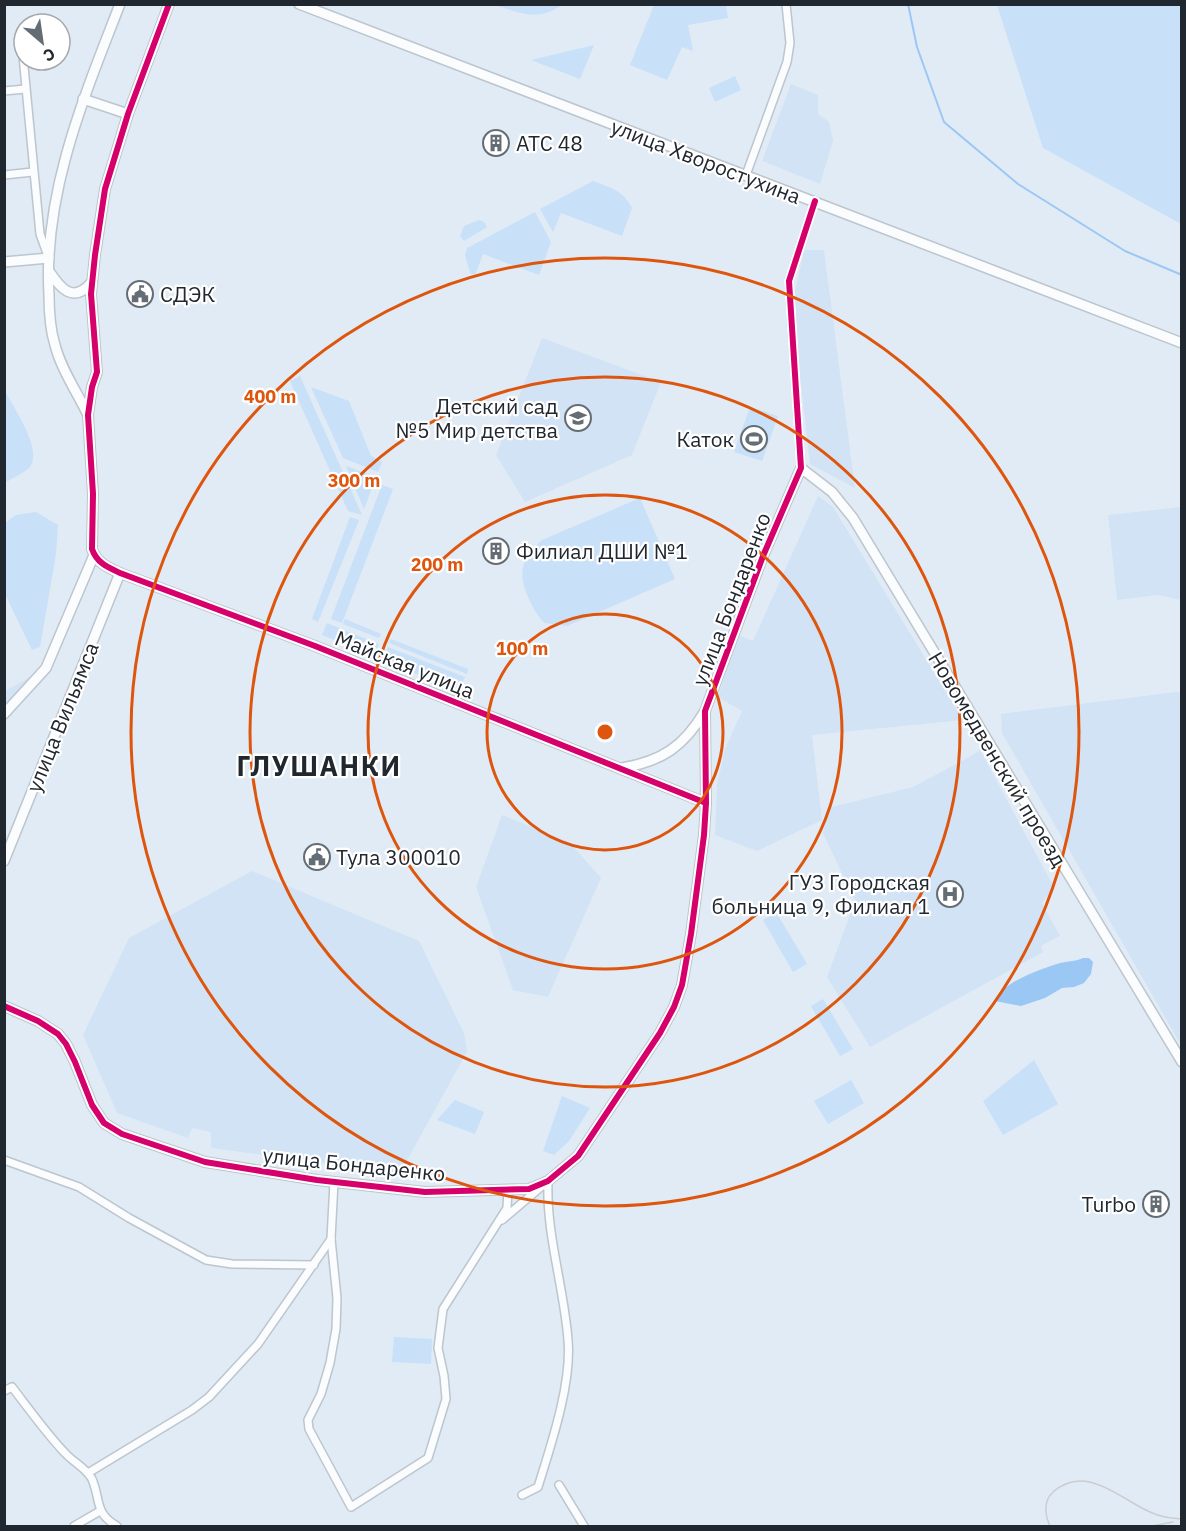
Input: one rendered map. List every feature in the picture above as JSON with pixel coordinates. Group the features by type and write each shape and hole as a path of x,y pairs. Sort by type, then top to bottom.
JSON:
{"street":[{"path":"88,414 54,342 47,269 59,184 83,99 120,4"},
{"path":"4,714 46,668 94,555 88,414 97,372 91,283 105,189 128,114 169,4"},
{"name":"улица Хворостухина","path":"299,4 1182,343"},
{"path":"746,176 787,62 790,43 786,4"},
{"path":"24,72 40,234 49,258"},
{"path":"4,91 25,89"},
{"path":"83,99 128,114"},
{"path":"4,175 33,172"},
{"name":"улица Бондаренко","path":"4,1006 38,1021 58,1034 75,1062 92,1106 104,1123 122,1134 205,1162 334,1182 425,1192 530,1189 548,1181 578,1156 660,1033 674,1007 682,985 691,934 706,803 705,711 763,556 801,468 789,281 815,201"},
{"path":"4,262 49,258"},
{"path":"47,269 61,289 70,293 80,292 91,283"},
{"path":"70,380 76,385 92,387"},
{"name":"Новомедвенский проезд","path":"801,468 832,492 854,518 1182,1062"},
{"name":"Майская улица","path":"94,555 102,564 120,573 315,646 706,803"},
{"name":"улица Вильямса","path":"4,861 120,573"},
{"path":"620,769 649,762 672,749 692,732 705,711"},
{"path":"4,1160 79,1187 129,1218 206,1260 232,1264 314,1265"},
{"path":"498,1223 548,1181"},
{"path":"522,1495 538,1487 565,1382 568,1341 547,1204 548,1181"},
{"path":"334,1182 331,1239 337,1298 336,1329 321,1394 308,1419 309,1429 351,1507 428,1458 446,1399 438,1348 444,1309 507,1208 508,1189"},
{"path":"88,1473 192,1410 229,1377 258,1344 331,1239"},
{"path":"8,1389 65,1454 88,1473 100,1511 117,1527"},
{"path":"559,1485 584,1527"},
{"path":"74,1527 100,1511"}],"shaded area":[{"path":"562,4 553,10 537,15 495,5"},
{"path":"654,5 726,5 728,18 688,25 693,51 682,47 667,80 630,65"},
{"path":"997,5 1181,5 1181,224 1043,148"},
{"path":"594,45 580,79 531,60"},
{"path":"735,76 741,90 715,102 709,88"},
{"path":"791,84 818,95 818,114 829,122 833,141 820,184 762,161"},
{"path":"593,181 620,193 632,208 622,236 561,213 553,232 540,209"},
{"path":"535,212 551,242 539,275 483,254 475,275 470,273 465,255 467,248"},
{"path":"479,220 487,227 464,241 460,236 464,226"},
{"path":"804,250 824,250 855,488 810,464 792,305"},
{"name":"Детский сад №5 Мир детства","path":"542,338 661,382 632,455 525,502 496,455"},
{"path":"300,376 362,515 348,511 290,381"},
{"path":"311,387 349,401 371,456 382,462 378,472 343,458"},
{"path":"5,391 31,441 33,461 29,468 5,483"},
{"name":"Каток","path":"750,407 778,416 762,461 734,452"},
{"path":"346,466 376,477 364,509"},
{"path":"382,485 393,489 342,623 331,619"},
{"path":"818,496 833,507 963,720 812,735 822,820 757,851 715,835 717,785 725,749 742,711 718,697 738,635 753,641"},
{"path":"640,498 675,579 567,626 545,623 534,609 525,590 522,574 529,554 542,540"},
{"path":"1181,503 1181,600 1158,595 1117,600 1108,515 1180,507"},
{"path":"36,512 58,525 56,554 40,647 32,650 5,594 4,524 16,515"},
{"path":"350,517 359,520 318,622 312,619"},
{"path":"345,619 381,634 379,638 343,624"},
{"path":"327,623 379,644 374,656 322,635"},
{"path":"391,639 468,669 467,674 389,643"},
{"path":"388,647 465,677 459,690 382,661"},
{"path":"34,675 5,705 5,691"},
{"path":"1182,693 1181,1045 1002,733 1001,714"},
{"name":"ГУЗ Городская больница 9, Филиал 1","path":"980,750 1054,887 1042,903 1060,936 1041,946 1043,952 870,1047 827,977 855,901 823,833 828,808 913,787"},
{"path":"502,815 569,842 601,878 548,997 513,990 476,887"},
{"path":"252,871 419,941 464,1033 467,1052 400,1173 211,1148 211,1132 192,1128 188,1138 117,1113 83,1035 129,938"},
{"path":"776,912 807,964 793,972 763,920"},
{"path":"823,999 853,1049 840,1056 811,1006"},
{"path":"1034,1060 1058,1104 1003,1135 983,1101"},
{"path":"851,1080 864,1103 828,1124 814,1101"},
{"path":"562,1096 590,1108 569,1141 554,1155 543,1151"},
{"path":"455,1100 484,1112 475,1134 437,1120"},
{"path":"394,1337 432,1339 431,1364 392,1362"}],"water":[{"path":"1089,958 1093,962 1091,974 1084,983 1062,988 1045,998 1021,1006 995,1001 998,994 1005,988 1023,977 1060,963"}],"waterway":[{"path":"908,4 917,47 944,122 1018,184 1125,251 1182,275"}],"tram line":[{"path":"1050,1526 1046,1508 1050,1496 1065,1484 1078,1481 1103,1486 1154,1514 1182,1519"},
{"path":"1152,1526 1173,1522"}],"cycle path":[{"path":"169,4 128,114 105,189 95,255 91,294 97,372 92,387 88,415 93,494 92,549 97,558 120,573 315,646 706,803"},
{"path":"4,1006 38,1021 58,1034 66,1044 92,1105 104,1123 122,1134 205,1162 317,1180 425,1192 529,1189 548,1181 578,1156 660,1033 674,1007 682,985 704,835 705,711 763,556 801,468 789,281 815,201"}],"place":[{"name":"АТС 48","path":"496,143"},
{"name":"СДЭК","path":"140,294"},
{"name":"Детский сад №5 Мир детства","path":"578,418"},
{"name":"Каток","path":"754,439"},
{"name":"Филиал ДШИ №1","path":"496,551"},
{"name":"Тула 300010","path":"317,857"},
{"name":"ГУЗ Городская больница 9, Филиал 1","path":"950,894"},
{"name":"Turbo","path":"1156,1204"}],"district":[{"name":"ГЛУШАНКИ","path":"319,765"}]}
